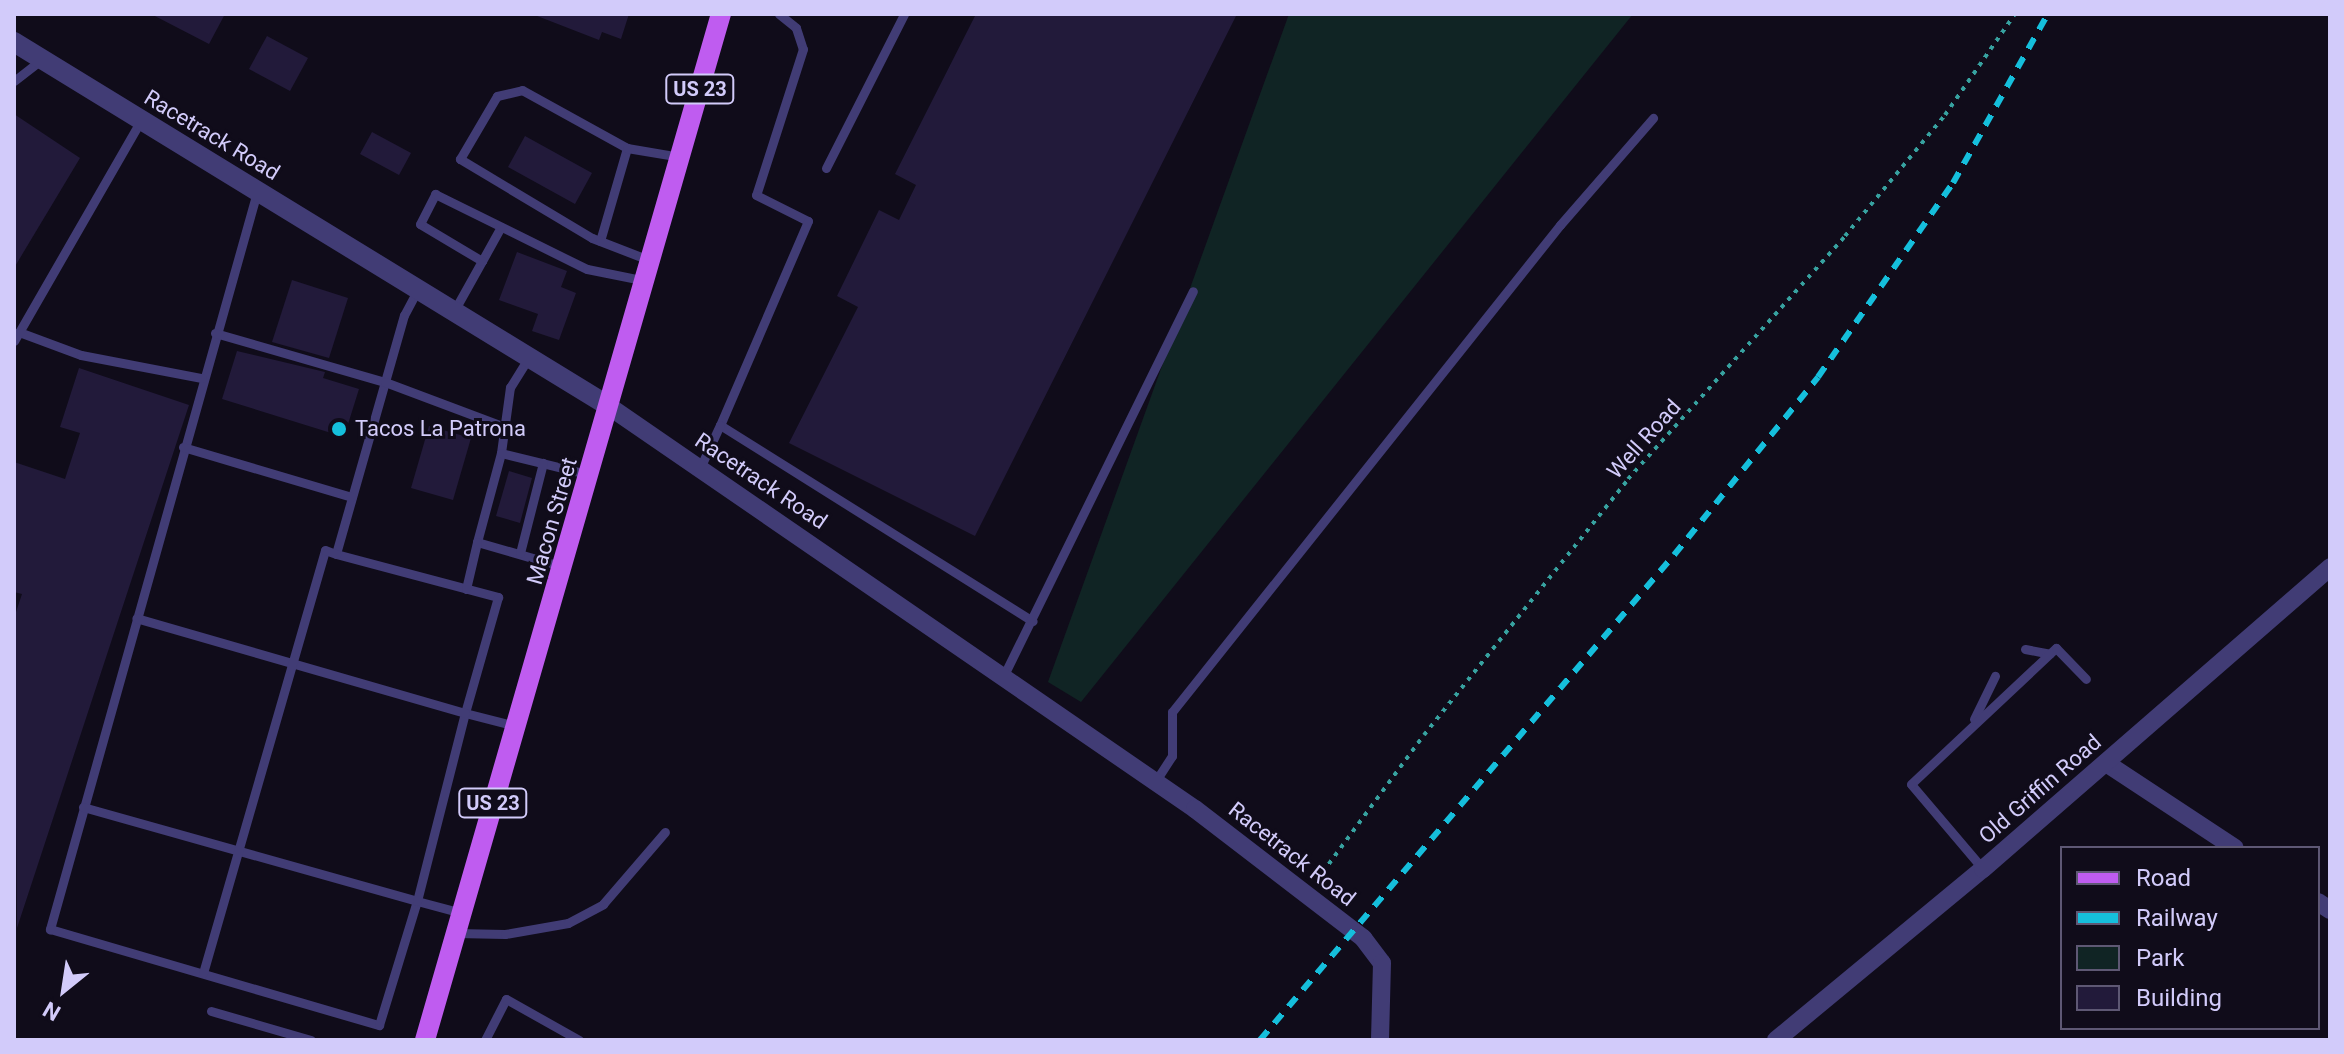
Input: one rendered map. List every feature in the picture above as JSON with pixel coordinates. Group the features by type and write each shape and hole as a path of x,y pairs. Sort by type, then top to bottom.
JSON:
{"main road":[{"name":"Macon Street","path":"425,1040 721,14"}],"street":[{"name":"Racetrack Road","path":"14,42 610,407 1155,782 1307,893 1372,945 1382,963 1380,1040"},
{"name":"Old Griffin Road","path":"1776,1040 1983,869 2330,567"},
{"path":"2106,763 2232,846"}],"lane":[{"path":"700,468 808,221 756,195 803,49 796,28 779,14"},
{"path":"826,168 904,14"},
{"path":"14,81 42,59"},
{"path":"652,261 600,241 460,159 497,96 522,90 627,148 681,157"},
{"path":"1155,782 1172,756 1172,712 1560,225 1653,118"},
{"path":"141,120 17,336 81,355 202,378"},
{"path":"600,241 627,148"},
{"path":"203,973 325,550 498,597 417,901 379,1025 50,929 202,378 258,191"},
{"path":"482,261 420,224 435,194 587,269 646,281"},
{"path":"454,311 501,227"},
{"path":"336,554 404,315 418,289"},
{"path":"1003,677 1193,291"},
{"path":"215,333 385,382 505,427"},
{"path":"466,589 501,453 510,387 529,357"},
{"path":"720,425 1033,621"},
{"path":"183,447 352,497"},
{"path":"501,453 590,475"},
{"path":"520,553 529,503 543,463"},
{"path":"491,493 502,495"},
{"path":"477,542 563,567"},
{"path":"136,618 292,665 516,726"},
{"path":"2025,649 2053,651 2086,679"},
{"path":"1983,869 1911,784 2053,651"},
{"path":"1971,727 1995,676"},
{"path":"83,807 417,901 459,923 505,934 568,923 603,904 665,832"},
{"path":"485,1040 506,999 579,1040"},
{"path":"211,1011 311,1040"}],"path":[{"name":"Well Road","path":"1307,893 1424,735 1608,504 1855,224 1945,115 2015,14"}],"green space":[{"path":"1289,14 1633,14 1081,702 1048,682"}],"building":[{"path":"151,14 225,14 209,44"},
{"path":"532,14 629,14 621,39 602,32 599,40"},
{"path":"976,14 1237,14 975,536 789,443 858,307 837,296 879,210 899,220 916,185 895,174"},
{"path":"267,36 308,58 290,91 249,69"},
{"path":"14,114 80,158 14,268"},
{"path":"372,132 411,153 399,175 360,154"},
{"path":"525,136 592,173 575,204 508,167"},
{"path":"517,252 567,271 561,287 576,293 559,340 532,331 538,314 499,300"},
{"path":"292,280 348,298 329,358 272,342"},
{"path":"237,351 325,372 323,378 359,389 344,437 222,399"},
{"path":"79,368 189,405 17,928 14,618 22,594 14,592 14,462 65,479 80,433 60,427"},
{"path":"429,426 471,438 453,500 411,488"},
{"path":"509,471 532,478 520,523 496,516"}],"railway":[{"path":"1260,1040 1674,555 1818,377 1953,183 2048,14"}],"place":[{"name":"Tacos La Patrona","path":"339,429"}]}
